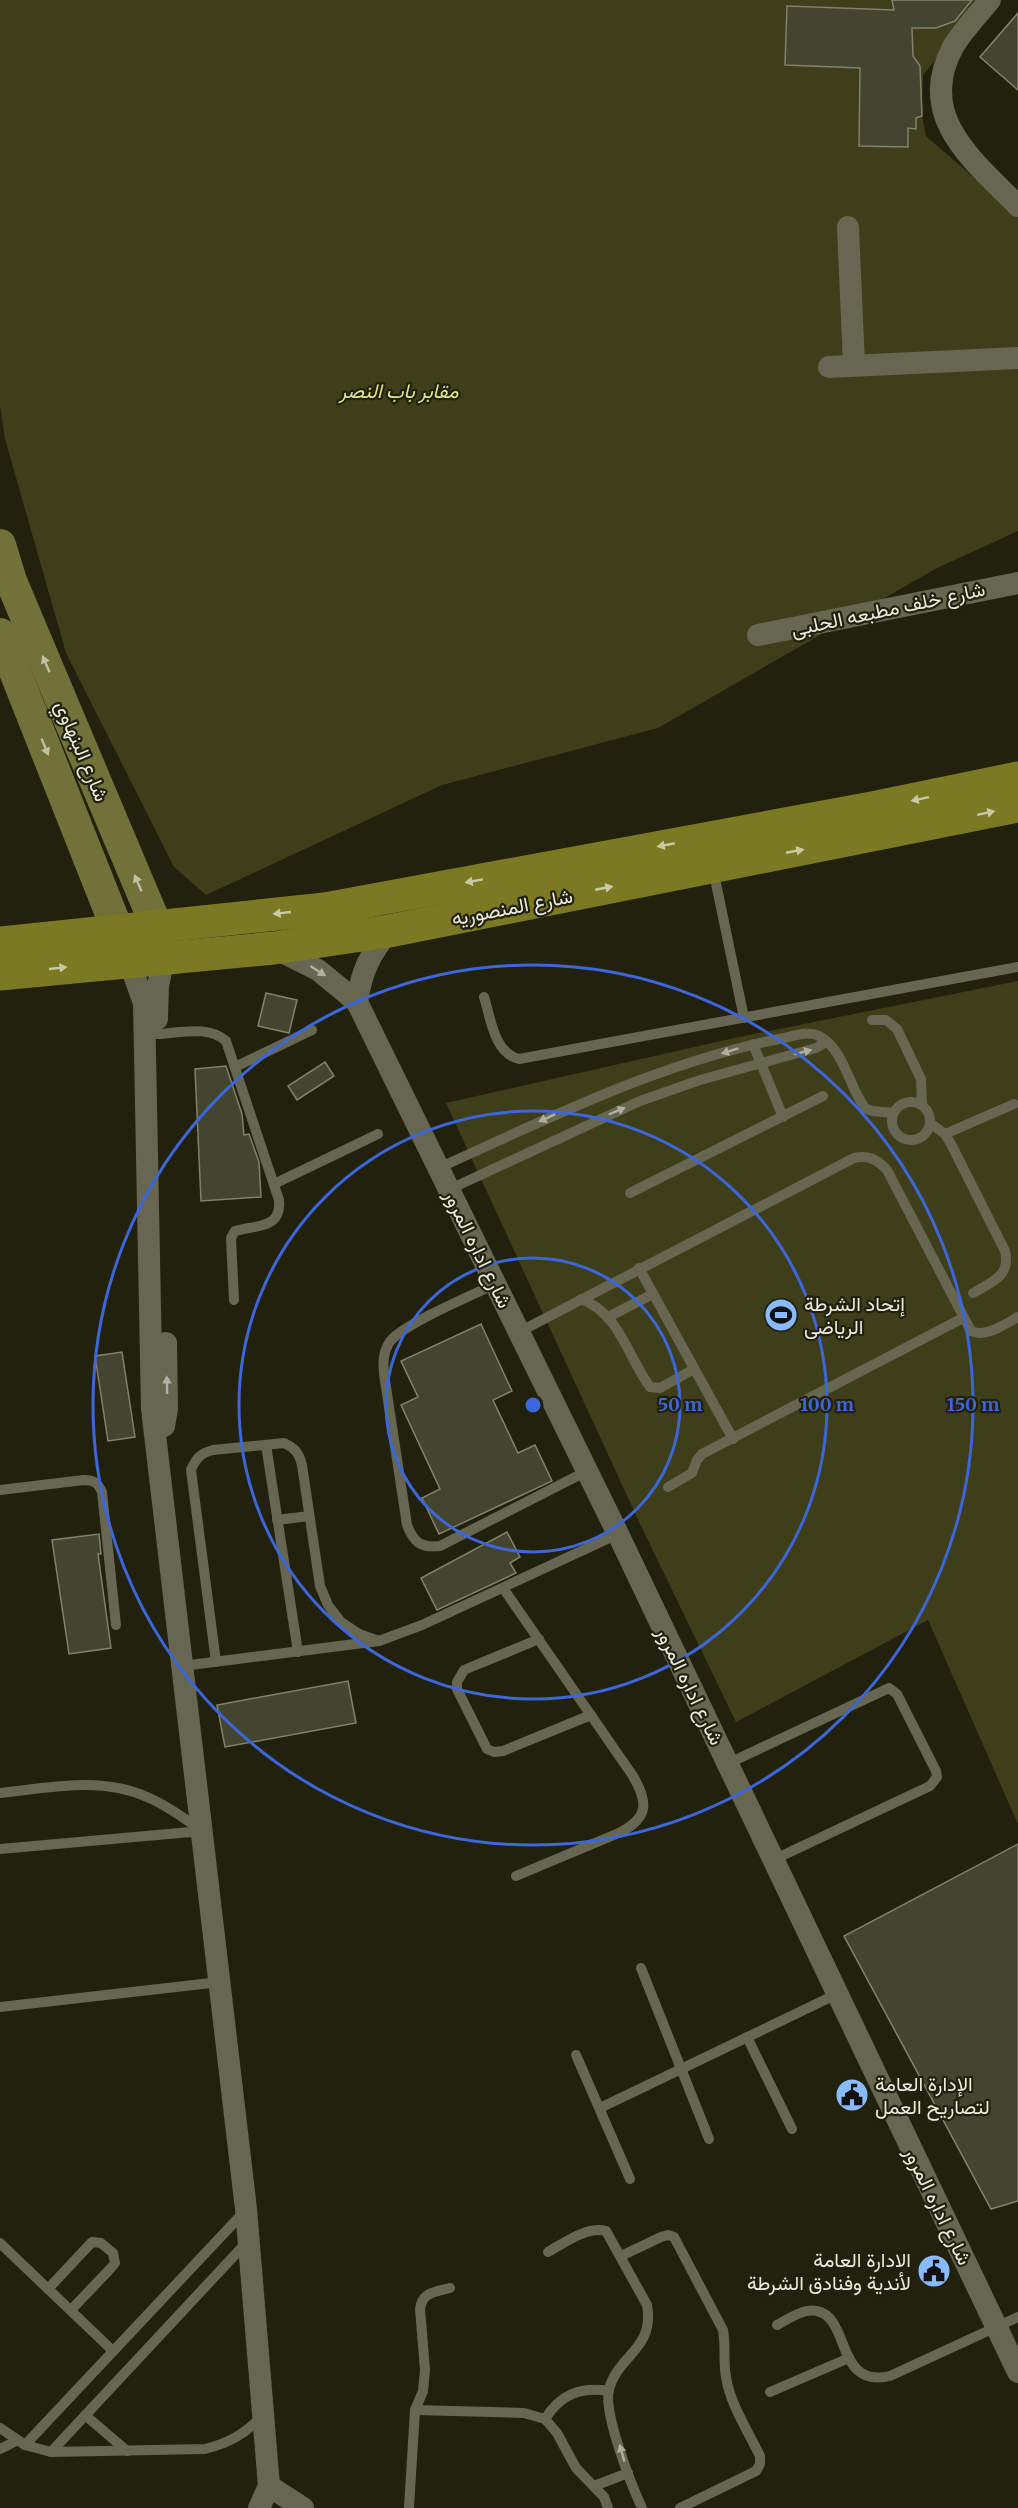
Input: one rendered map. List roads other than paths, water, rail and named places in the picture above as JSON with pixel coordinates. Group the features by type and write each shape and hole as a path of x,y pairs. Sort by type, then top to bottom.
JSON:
{"main road":[{"name":"شارع البنهاوي","path":"0,545 11,581 156,925 164,957"},
{"name":"شارع البنهاوي","path":"0,634 129,961"},
{"name":"شارع المنصوريه","path":"0,974 274,948 389,931 913,800 1018,778"},
{"name":"شارع المنصوريه","path":"0,943 325,909 1018,806"},
{"path":"325,909 330,941"}],"street":[{"path":"990,0 954,46 943,70 940,97 946,124 961,147 1018,206"},
{"path":"848,227 854,365"},
{"path":"829,367 1018,358"},
{"name":"شارع خلف مطبعه الحلبى","path":"758,635 1018,583"},
{"path":"357,1002 359,982 366,963 376,946 389,931"},
{"name":"شارع اداره المرور","path":"274,948 318,970 357,1002 618,1534 1018,2372"},
{"path":"157,1441 164,1426 167,1400 156,1001 164,957"},
{"path":"129,961 144,1003 152,1408 249,2239 265,2413 269,2486 259,2508"},
{"path":"269,2486 303,2508"}],"lane":[{"path":"710,852 744,1018"},
{"path":"483,997 500,1046 505,1054 519,1059 1018,967"},
{"path":"872,1020 886,1020 897,1029 921,1079 922,1105"},
{"path":"235,1067 312,1030"},
{"path":"157,1034 209,1031 219,1034 226,1041 274,1184 280,1211 275,1220 235,1231 231,1238 234,1300"},
{"path":"439,1168 584,1102 662,1073 753,1044 804,1034 820,1036 837,1054 865,1108 872,1112 893,1113"},
{"path":"450,1189 640,1101 700,1080 816,1048 826,1042"},
{"path":"753,1044 783,1117"},
{"path":"630,1193 824,1096"},
{"path":"906,1102 922,1105 929,1113 928,1131 914,1141 898,1136 893,1129 893,1113 898,1106 906,1102"},
{"path":"945,1134 1014,1104"},
{"path":"930,1123 945,1134 1007,1260 1001,1276 973,1293"},
{"path":"274,1184 378,1134"},
{"path":"519,1332 854,1158 873,1158 887,1170 971,1331 978,1334 986,1333 1018,1317"},
{"path":"639,1268 733,1439"},
{"path":"495,1284 404,1330 390,1341 383,1357 407,1526 412,1539 425,1547 440,1546 587,1471"},
{"path":"608,1317 653,1294"},
{"path":"581,1299 595,1305 608,1317 650,1387 660,1388 694,1369"},
{"path":"668,1487 692,1473 699,1456 963,1318"},
{"path":"216,1662 191,1470 195,1460 203,1453 284,1443 293,1447 299,1455 320,1586 328,1605 341,1622 359,1634 378,1641"},
{"path":"266,1445 298,1652"},
{"path":"0,1490 84,1480 92,1480 98,1484 102,1492 116,1625"},
{"path":"278,1520 309,1516"},
{"path":"182,1666 378,1641 422,1625 618,1534"},
{"path":"503,1588 642,1791 644,1809 637,1824 516,1876"},
{"path":"539,1639 464,1670 459,1675 457,1689 487,1749 494,1752 503,1750 591,1715"},
{"path":"728,1764 889,1688 897,1694 936,1771 937,1777 930,1786 773,1860"},
{"path":"0,1793 86,1784 117,1787 147,1797 202,1831"},
{"path":"0,1849 202,1831"},
{"path":"640,1968 709,2139"},
{"path":"0,2007 220,1982"},
{"path":"600,2108 837,1994"},
{"path":"747,2037 792,2129"},
{"path":"576,2055 630,2179"},
{"path":"0,2449 21,2443 113,2351 246,2210"},
{"path":"548,2252 598,2229 606,2231 648,2305 650,2318 647,2332 612,2382 609,2391 609,2410 640,2507"},
{"path":"621,2256 668,2235 675,2237 723,2330 726,2345 724,2362 729,2392 760,2456 760,2464 756,2471 680,2508"},
{"path":"51,2451 249,2239"},
{"path":"0,2242 113,2351"},
{"path":"48,2289 92,2242 101,2243 107,2248 115,2258 115,2263 71,2310"},
{"path":"410,2506 416,2410 423,2391 425,2370 421,2301 426,2295 450,2288"},
{"path":"777,2325 803,2312 815,2310 826,2315 855,2369 866,2376 878,2379 890,2376 1018,2317"},
{"path":"770,2392 849,2358"},
{"path":"545,2420 553,2406 572,2393 594,2388 609,2391"},
{"path":"416,2410 524,2413 545,2420 557,2433 576,2468 604,2497 608,2508"},
{"path":"0,2428 21,2443 51,2451 205,2450 228,2443 249,2430 265,2413"},
{"path":"85,2415 127,2451"},
{"path":"594,2486 628,2474"}],"place":[{"name":"إتحاد الشرطة الرياضى","path":"781,1315"},
{"name":"الإدارة العامة لتصاريح العمل","path":"852,2095"},
{"name":"الادارة العامة لأندية وفنادق الشرطة","path":"934,2271"}],"park label":[{"name":"مقابر باب النصر","path":"399,391"}]}
